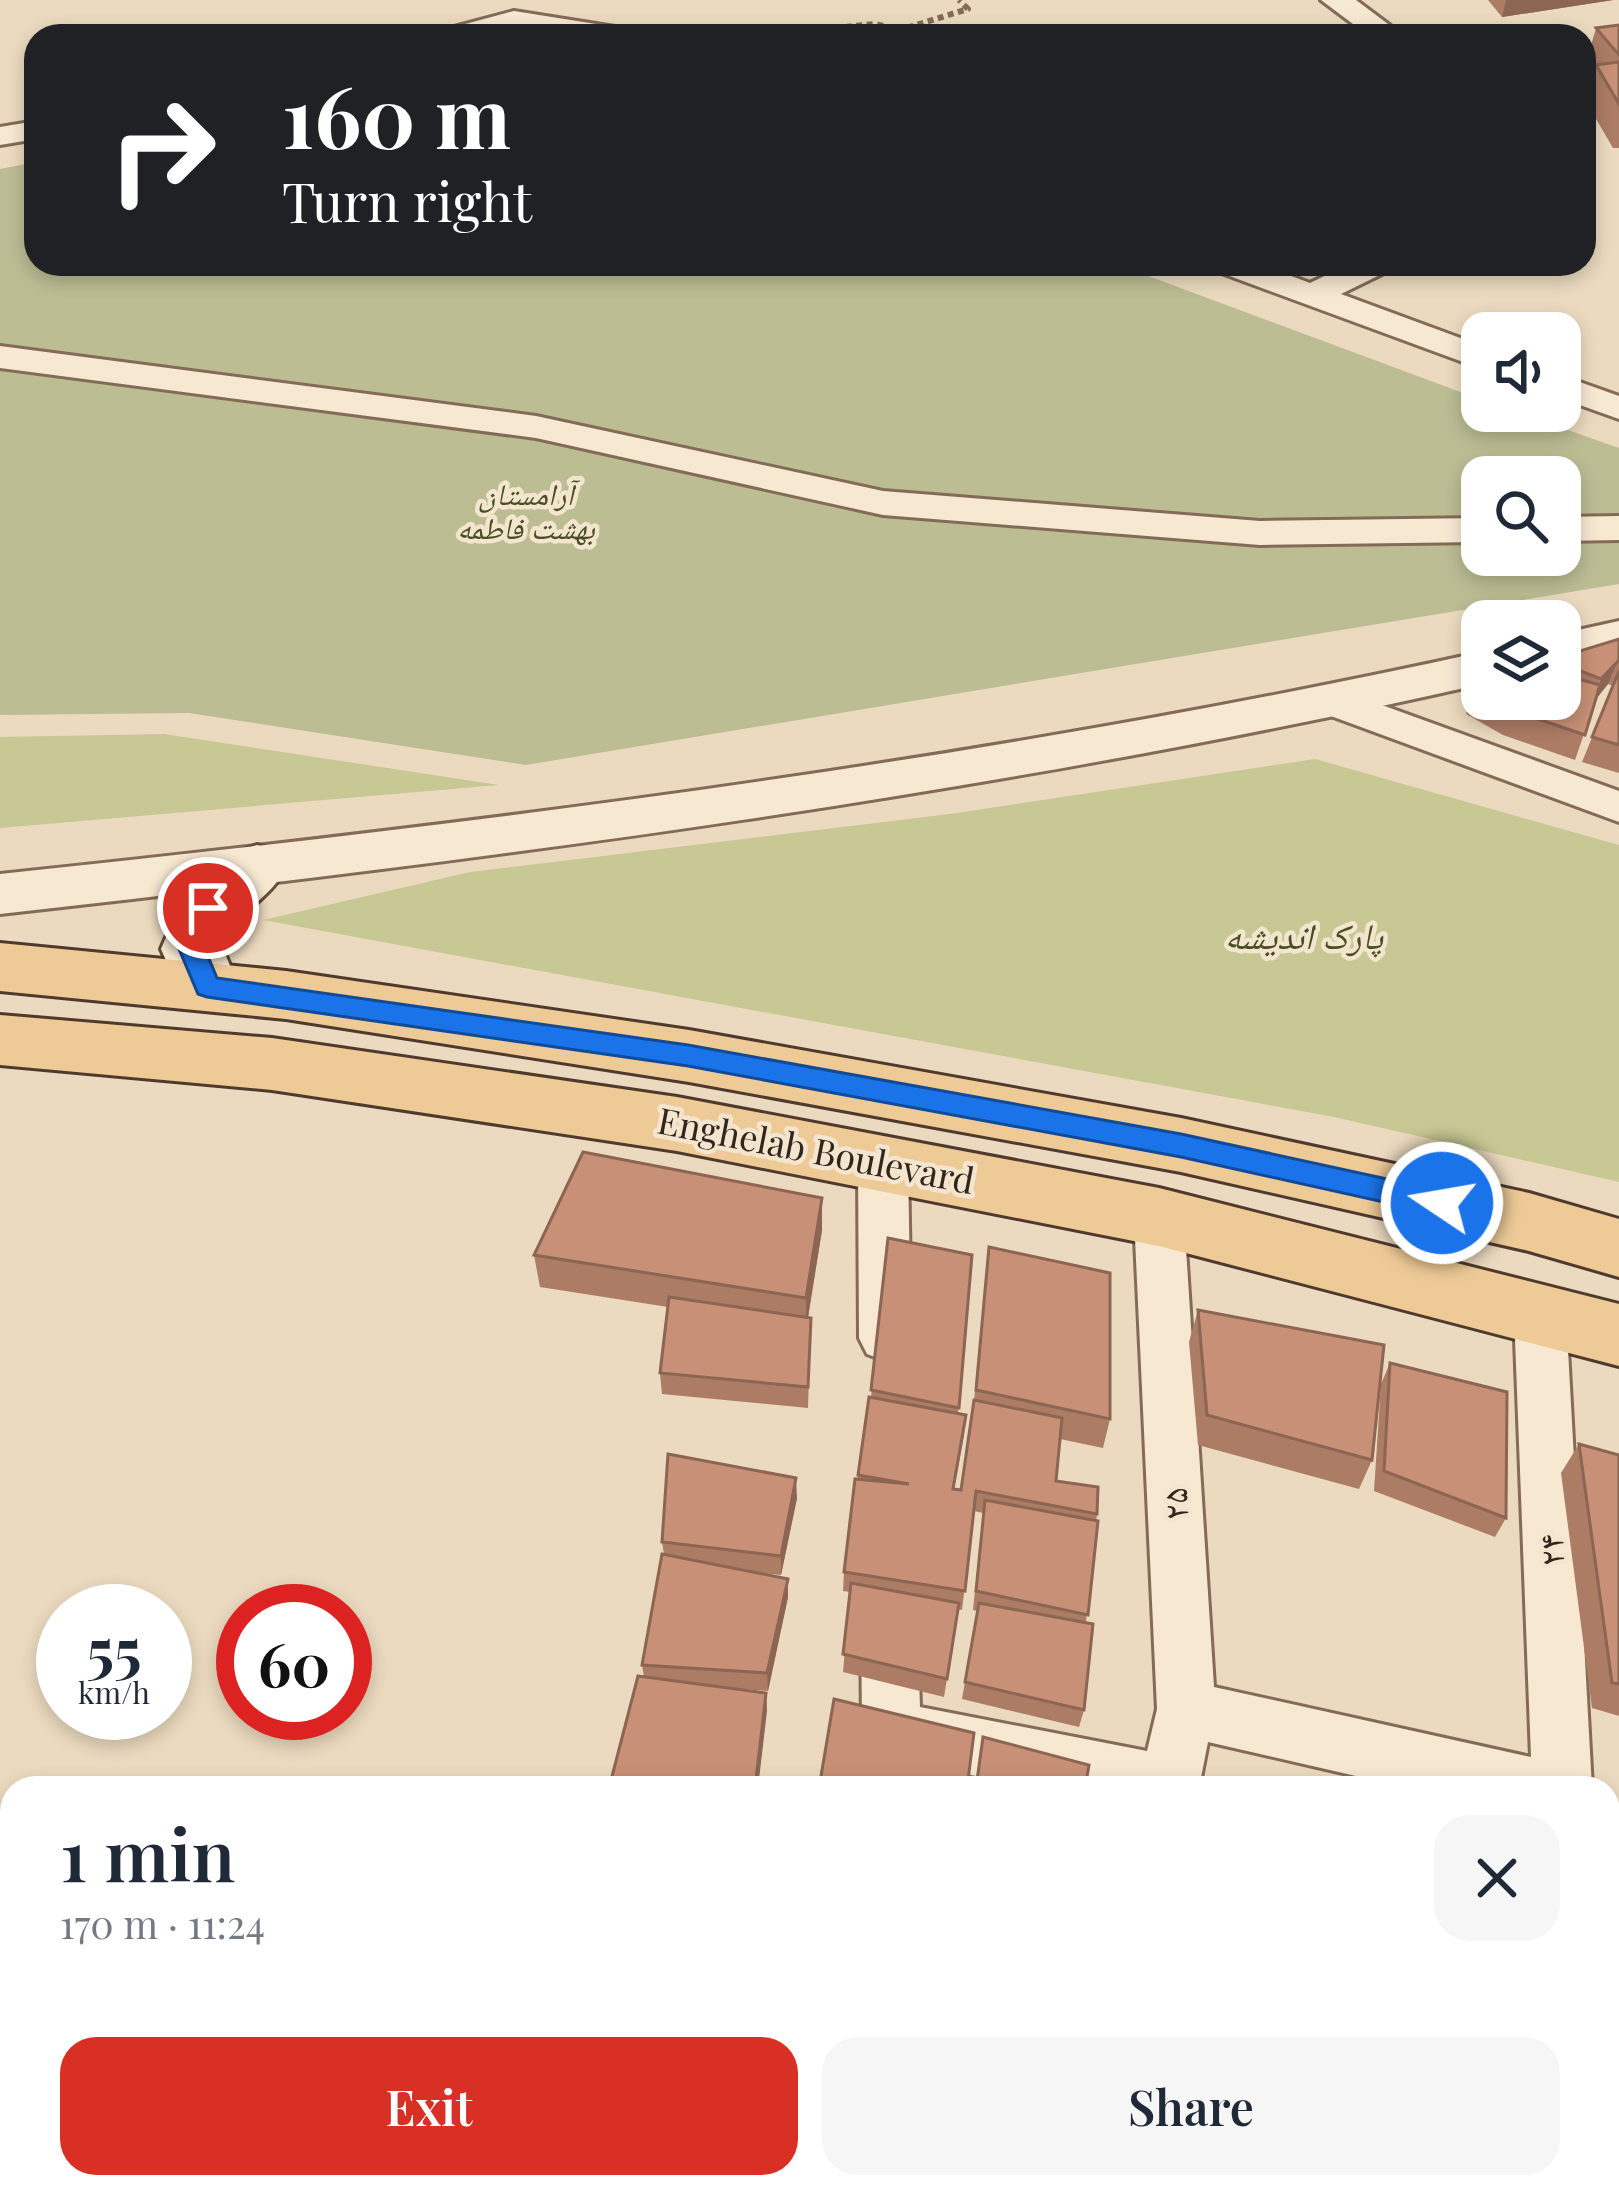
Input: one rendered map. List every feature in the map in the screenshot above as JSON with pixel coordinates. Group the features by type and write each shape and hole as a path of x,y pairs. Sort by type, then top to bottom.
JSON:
{"main road":[{"path":"207,987 192,949 208,908 257,867"},
{"name":"Enghelab Boulevard","path":"0,967 207,987 688,1056 1181,1145 1529,1222 1619,1248"},
{"name":"Enghelab Boulevard","path":"0,1040 272,1064 677,1124 1159,1217 1619,1336"}],"street":[{"path":"1336,0 1371,24"},
{"path":"499,24 514,20 539,24"},
{"path":"1261,276 1461,350"},
{"path":"1312,295 1351,276"},
{"path":"0,357 536,428 884,503 1260,533 1461,530"},
{"path":"1581,394 1619,408"},
{"path":"1581,529 1619,528"},
{"path":"1581,645 1619,637"},
{"path":"0,894 257,867 796,793 1335,702 1461,673"},
{"path":"1335,702 1619,807"},
{"path":"883,1163 886,1400"},
{"name":"۲۵","path":"1159,1217 1186,1709 1171,1776"},
{"name":"۲۴","path":"1540,1313 1561,1776"},
{"path":"885,1776 891,1730 889,1565"},
{"path":"1186,1709 1485,1776"},
{"path":"891,1730 1115,1776"}],"path":[{"path":"919,24 968,9 959,0"}],"green space":[{"name":"آرامستان بهشت فاطمه","path":"24,164 24,276 1148,276 1461,392 1461,432 1573,432 1619,448 1619,584 1522,600 1461,600 1461,610 526,765 189,713 0,715 0,169"},
{"path":"164,734 499,785 0,828 0,737"},
{"name":"پارک اندیشه","path":"1315,759 1619,845 1619,1182 1334,1117 263,920 470,872 950,814"}],"building":[{"path":"1619,25 1619,55 1596,28"},
{"path":"1619,62 1619,104 1596,65"},
{"path":"1619,639 1619,660 1601,679 1581,671 1581,651"},
{"path":"1619,671 1619,745 1592,737"},
{"path":"1581,680 1600,685 1585,735 1541,720 1581,720"},
{"path":"583,1152 822,1198 806,1298 534,1255"},
{"path":"888,1238 972,1255 959,1408 871,1390"},
{"path":"989,1247 1110,1273 1110,1419 976,1390"},
{"path":"669,1297 811,1318 808,1387 660,1373"},
{"path":"1198,1310 1384,1345 1372,1460 1207,1415"},
{"path":"1390,1363 1507,1392 1506,1518 1384,1471"},
{"path":"869,1397 966,1415 953,1489 961,1490 974,1400 1062,1418 1056,1481 1098,1487 1097,1514 976,1491 965,1591 844,1572 855,1479 909,1484 858,1475"},
{"path":"1579,1444 1619,1455 1619,1684 1612,1683"},
{"path":"668,1454 796,1478 781,1556 662,1542"},
{"path":"985,1500 1098,1521 1088,1615 976,1591"},
{"path":"662,1554 788,1579 767,1673 642,1665"},
{"path":"851,1583 959,1603 947,1679 843,1654"},
{"path":"979,1603 1093,1624 1084,1710 965,1682"},
{"path":"638,1676 766,1693 756,1776 612,1776"},
{"path":"834,1699 974,1733 969,1776 821,1776"},
{"path":"983,1737 1089,1765 1087,1776 978,1776"}],"route":[{"path":"208,908 192,949 207,987 286,994 688,1056 1181,1145 1442,1203"}]}
